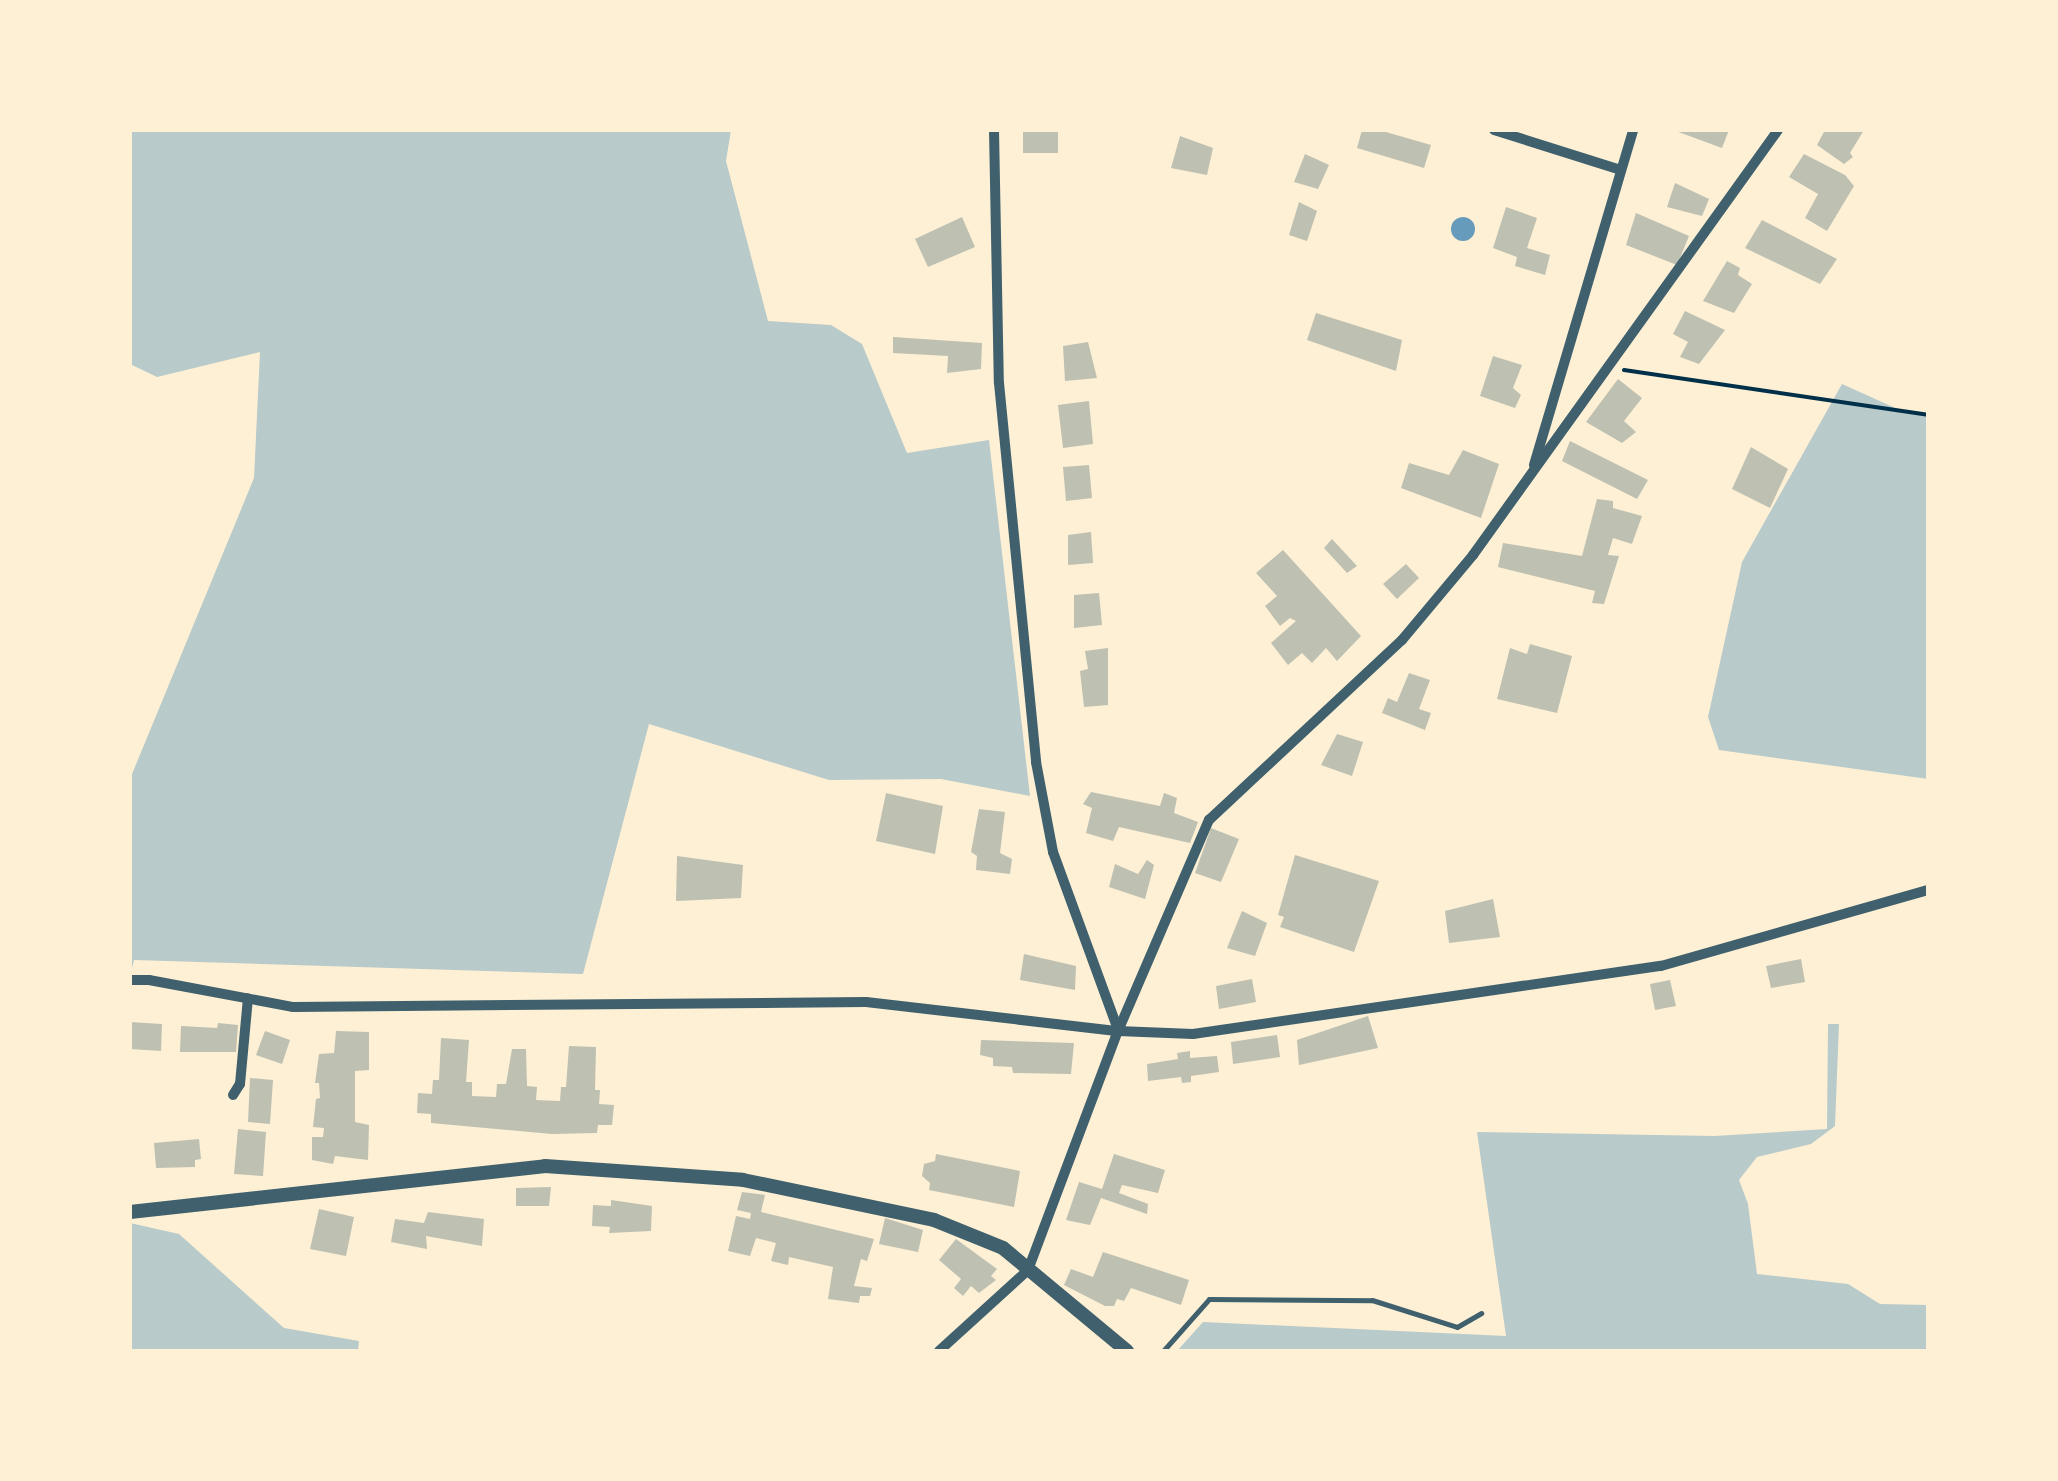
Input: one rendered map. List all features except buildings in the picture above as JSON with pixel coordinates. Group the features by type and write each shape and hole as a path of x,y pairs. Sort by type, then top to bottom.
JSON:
{"street":[{"path":"994,130 999,383 1036,762 1053,852 1118,1031"},
{"path":"1494,130 1621,170"},
{"path":"1531,475 1633,130"},
{"path":"939,1351 1028,1270 1118,1031 1208,820 1402,640 1473,555 1778,130"},
{"path":"130,980 293,1006 866,1002 1118,1031 1193,1034 1660,966 1928,890"},
{"path":"234,1095 240,1084 248,998"},
{"path":"130,1212 564,1167 743,1180 934,1220 1004,1248 1127,1351"}],"lane":[{"path":"1163,1351 1210,1298 1372,1300 1458,1327 1481,1313"}],"path":[{"path":"1610,368 1928,415"}],"shaded area":[{"path":"130,130 731,130 726,161 768,321 831,325 862,344 907,453 989,440 1030,796 941,779 829,780 649,724 583,974 134,960 130,976 130,779 254,478 260,352 157,377 130,364"},
{"path":"1842,384 1902,411 1928,415 1928,779 1719,750 1708,717 1742,562"},
{"path":"1828,1024 1839,1024 1835,1126 1811,1144 1757,1157 1739,1180 1748,1204 1757,1274 1848,1284 1880,1304 1928,1305 1928,1351 1177,1351 1203,1322 1506,1336 1477,1132 1714,1136 1827,1129"},
{"path":"130,1223 179,1234 284,1328 359,1341 358,1351 130,1351"}],"water":[{"path":"1463,217 1475,229 1463,241 1451,229"}]}
